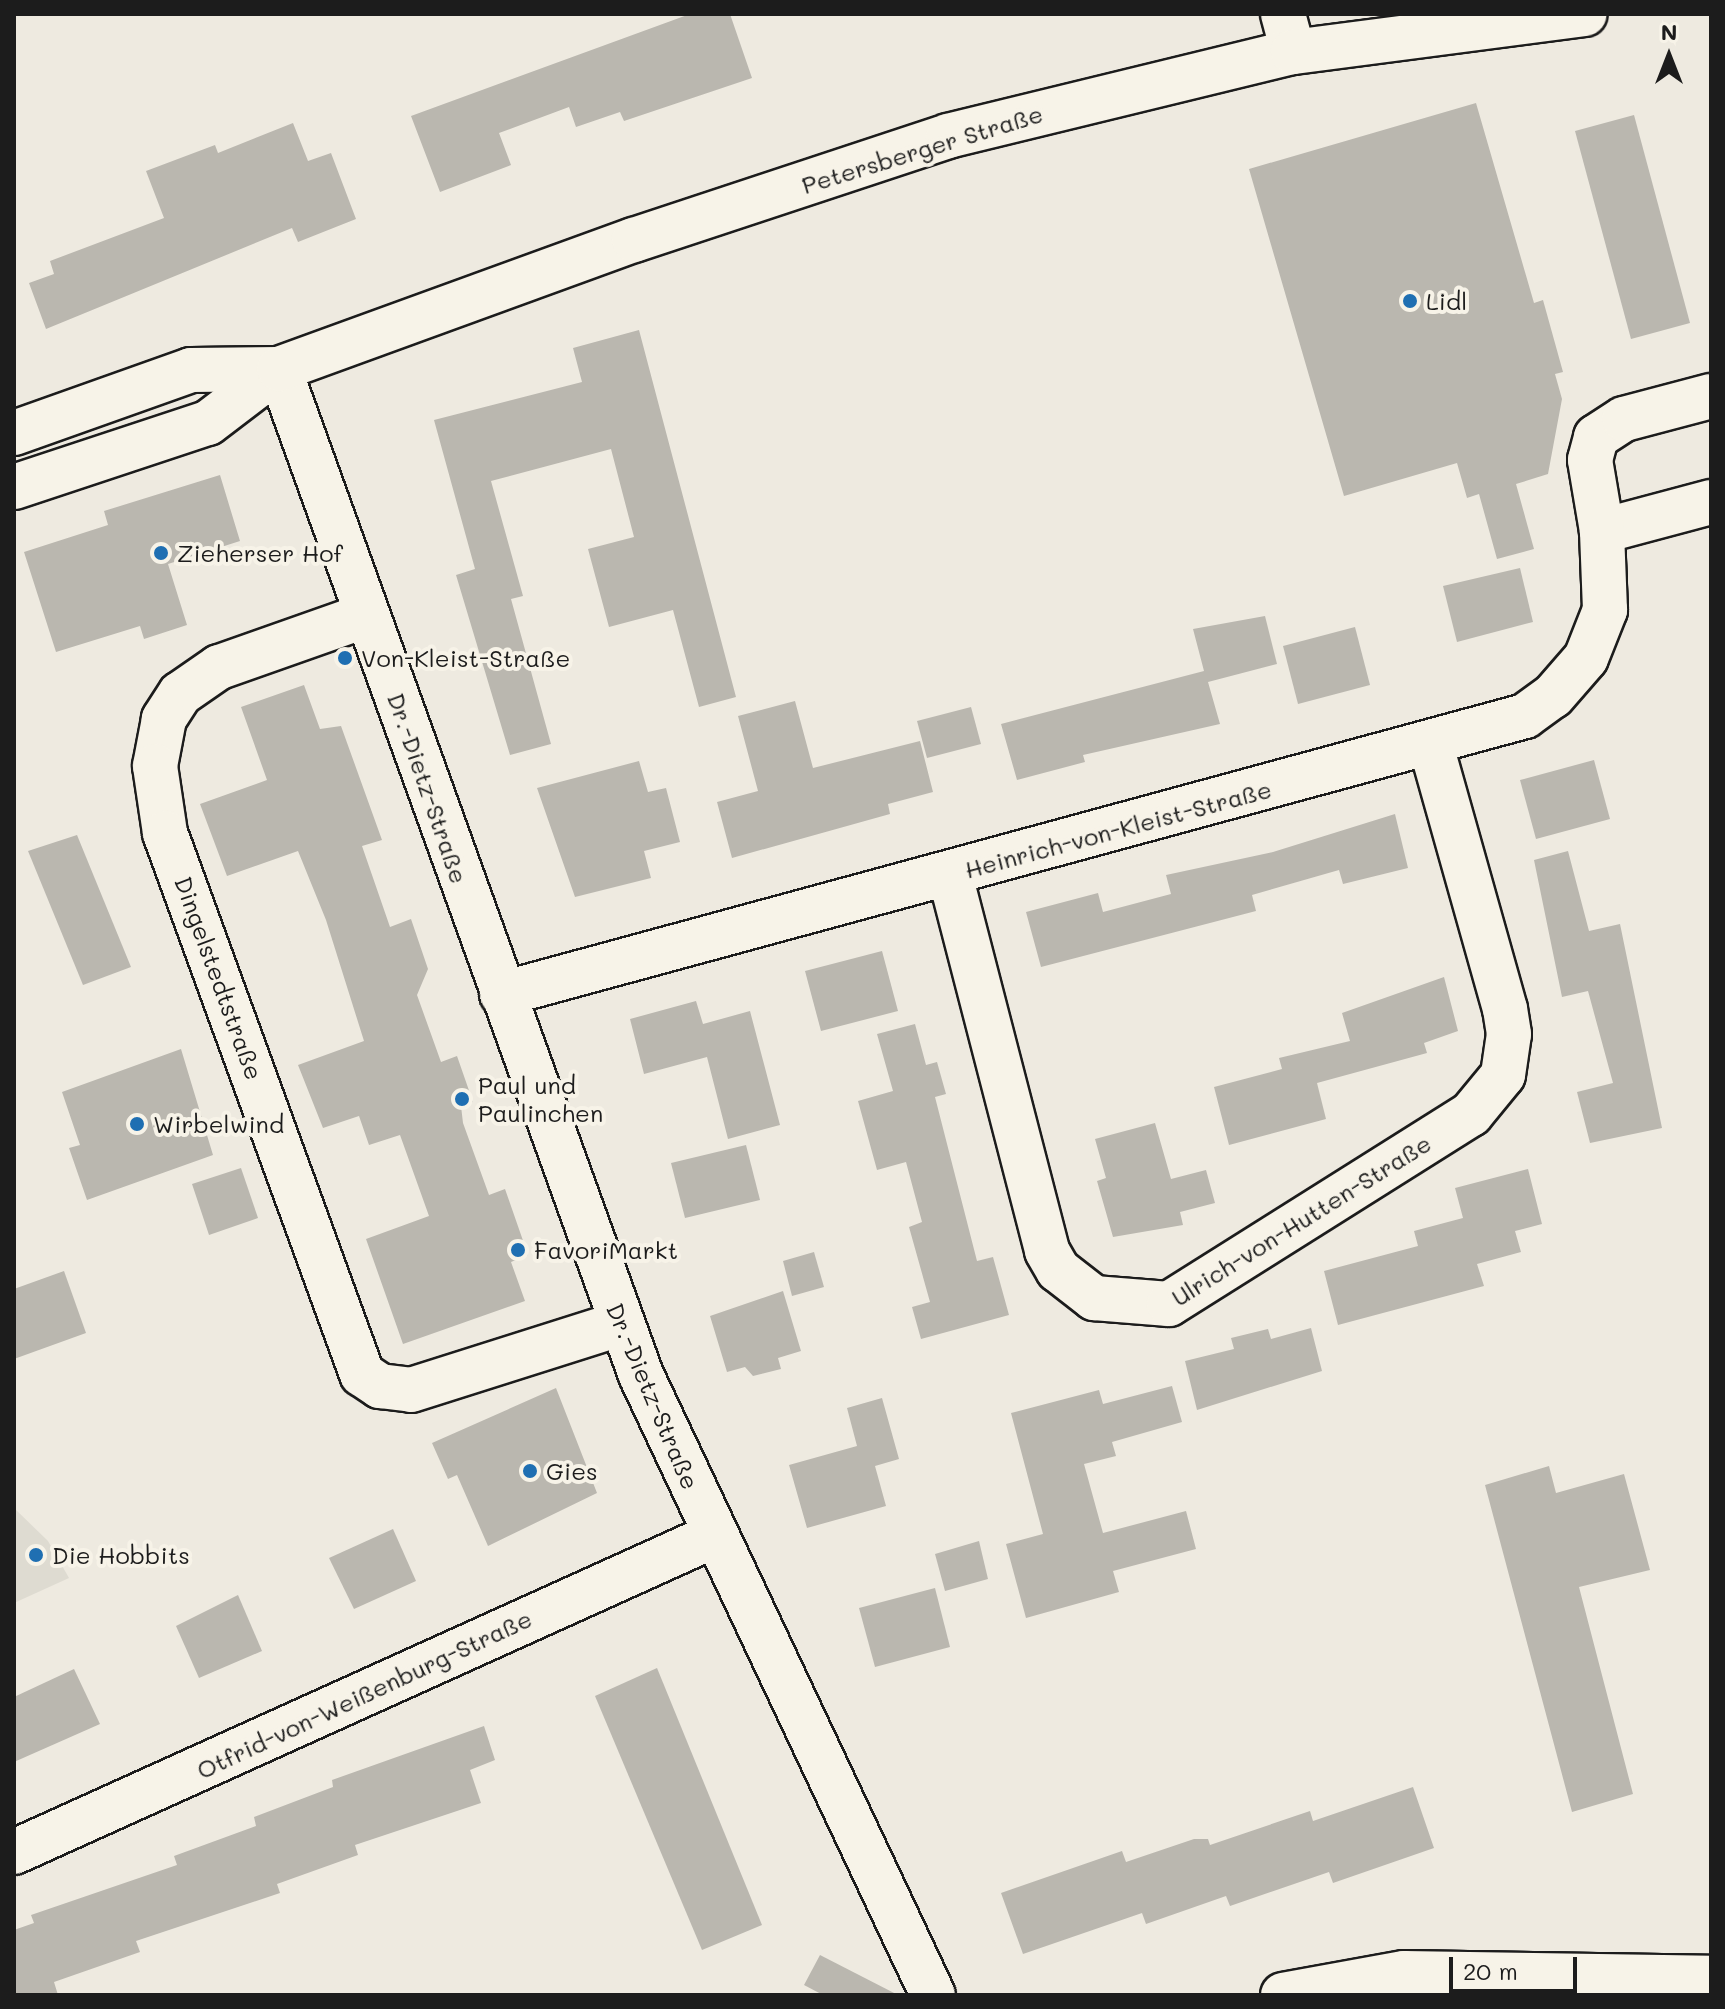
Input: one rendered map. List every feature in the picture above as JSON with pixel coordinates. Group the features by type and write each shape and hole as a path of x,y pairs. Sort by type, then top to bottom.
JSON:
{"street":[{"name":"Petersberger Straße","path":"14,487 208,423 279,369 634,240 948,136 1288,33 1585,14"},
{"name":"Petersberger Straße","path":"14,433 191,370 279,369"},
{"name":"Dr.-Dietz-Straße","path":"279,369 306,455 367,615 622,1323 713,1536 933,1995"},
{"name":"Heinrich-von-Kleist-Straße","path":"502,994 1431,745 1525,716 1569,679 1597,637 1605,610 1602,531 1590,460 1596,437 1624,419 1711,396"},
{"path":"1602,531 1711,502"},
{"name":"Dingelstedtstraße","path":"367,615 219,667 180,694 164,719 155,766 165,833 362,1374 380,1386 411,1390 622,1323"},
{"name":"Ulrich-von-Hutten-Straße","path":"950,875 1047,1251 1058,1270 1094,1298 1143,1307 1169,1304 1471,1114 1503,1075 1509,1034 1505,1009 1431,745"},
{"name":"Otfrid-von-Weißenburg-Straße","path":"14,1852 713,1536"},
{"path":"1283,1995 1404,1973 1711,1978"}],"shaded area":[{"name":"Die Hobbits","path":"14,1508 48,1541 69,1578 14,1603"}],"building":[{"path":"690,14 730,14 752,78 624,121 620,112 576,127 569,107 499,133 511,165 440,192 411,116"},
{"name":"Lidl","path":"1476,103 1534,303 1543,300 1563,372 1555,374 1562,399 1548,474 1516,484 1534,549 1497,559 1479,494 1467,498 1457,463 1344,496 1249,169"},
{"path":"1634,115 1690,323 1631,339 1575,131"},
{"path":"293,123 308,161 331,153 356,219 298,242 292,228 46,329 29,283 54,274 50,261 164,218 146,171 215,145 218,153"},
{"path":"639,330 736,697 699,707 673,610 609,627 588,549 634,537 611,449 491,481 523,596 511,599 551,744 510,755 456,575 475,569 434,420 582,382 573,348"},
{"path":"220,475 240,541 168,564 187,625 144,639 140,626 56,652 24,552 108,525 104,511"},
{"path":"1520,568 1533,622 1457,642 1443,586"},
{"path":"1265,616 1277,664 1208,682 1220,724 1083,755 1085,762 1017,780 1001,724 1204,671 1193,629"},
{"path":"1355,627 1370,685 1298,704 1283,646"},
{"path":"304,685 320,729 341,726 382,840 362,846 390,927 411,919 428,969 417,995 441,1062 457,1056 473,1102 461,1106 463,1123 489,1195 505,1189 528,1255 511,1262 525,1301 403,1344 366,1239 429,1216 400,1135 369,1145 359,1116 323,1128 298,1065 364,1041 326,920 298,851 227,876 200,804 267,780 241,707"},
{"path":"795,701 813,768 920,741 933,792 888,804 890,814 732,858 717,802 758,791 738,716"},
{"path":"971,707 981,744 927,758 917,721"},
{"path":"1594,760 1610,819 1536,839 1520,780"},
{"path":"639,761 648,792 666,788 680,842 644,851 651,878 575,897 537,788"},
{"path":"1395,814 1408,868 1343,884 1339,870 1252,895 1256,911 1041,967 1026,912 1098,893 1103,912 1171,894 1166,875 1273,852"},
{"path":"77,835 131,967 83,985 28,851"},
{"path":"1568,851 1589,931 1620,924 1662,1128 1590,1143 1577,1092 1613,1083 1588,991 1562,997 1534,860"},
{"path":"882,951 898,1011 821,1031 805,971"},
{"path":"1444,977 1458,1031 1424,1043 1427,1053 1317,1083 1326,1119 1229,1145 1214,1087 1282,1069 1279,1058 1350,1041 1342,1013"},
{"path":"696,1001 703,1024 750,1011 780,1125 728,1139 707,1057 644,1074 630,1019"},
{"path":"915,1024 926,1065 937,1062 946,1094 935,1097 977,1261 993,1257 1009,1315 921,1339 912,1307 930,1302 909,1227 922,1222 906,1162 877,1170 858,1101 893,1091 877,1034"},
{"name":"Wirbelwind","path":"181,1049 213,1155 87,1200 69,1148 80,1145 62,1092"},
{"path":"1155,1123 1171,1179 1206,1170 1215,1203 1180,1212 1183,1225 1113,1237 1097,1181 1106,1178 1095,1139"},
{"path":"746,1145 760,1200 685,1218 671,1163"},
{"path":"241,1168 258,1218 209,1235 192,1184"},
{"path":"1528,1169 1542,1224 1515,1231 1521,1252 1477,1264 1484,1286 1338,1325 1324,1271 1418,1246 1414,1231 1463,1218 1455,1188"},
{"path":"814,1252 824,1287 792,1296 783,1261"},
{"path":"64,1271 86,1333 14,1359 14,1289"},
{"path":"783,1291 801,1351 778,1358 781,1369 753,1376 745,1367 727,1372 710,1316"},
{"path":"1311,1328 1322,1371 1197,1410 1185,1361 1234,1349 1231,1338 1268,1329 1271,1339"},
{"path":"1172,1386 1182,1422 1112,1442 1116,1456 1084,1464 1103,1533 1186,1511 1196,1549 1113,1571 1119,1592 1026,1618 1006,1544 1043,1534 1011,1413 1099,1390 1103,1404"},
{"path":"556,1388 597,1493 488,1546 457,1475 448,1479 432,1443"},
{"path":"882,1398 899,1459 875,1466 886,1506 807,1528 789,1465 857,1446 847,1408"},
{"path":"1549,1466 1556,1493 1624,1474 1650,1570 1579,1587 1633,1794 1572,1812 1485,1485"},
{"path":"393,1529 416,1581 354,1609 329,1558"},
{"path":"979,1541 988,1579 945,1591 935,1554"},
{"path":"935,1588 950,1647 875,1667 859,1608"},
{"path":"238,1595 262,1651 199,1678 176,1626"},
{"path":"657,1668 762,1925 702,1950 595,1696"},
{"path":"74,1669 100,1724 14,1762 14,1697"},
{"path":"484,1726 495,1760 470,1770 481,1803 355,1845 358,1855 277,1884 280,1893 136,1941 140,1952 54,1982 58,1995 14,1995 14,1930 34,1923 31,1915 177,1865 174,1856 256,1826 254,1817 333,1787 332,1780"},
{"path":"1413,1787 1434,1848 1333,1883 1329,1872 1230,1906 1226,1896 1146,1924 1142,1913 1023,1954 1001,1893 1122,1851 1126,1862 1194,1839 1208,1839 1210,1845 1310,1811 1313,1821"},
{"path":"820,1955 898,1995 823,1995 804,1985"}],"place":[{"name":"Lidl","path":"1410,301"},
{"name":"Zieherser Hof","path":"161,553"},
{"name":"Von-Kleist-Straße","path":"345,658"},
{"name":"Paul und Paulinchen","path":"462,1099"},
{"name":"Wirbelwind","path":"137,1124"},
{"name":"FavoriMarkt","path":"518,1250"},
{"name":"Gies","path":"530,1471"},
{"name":"Die Hobbits","path":"36,1555"}]}
